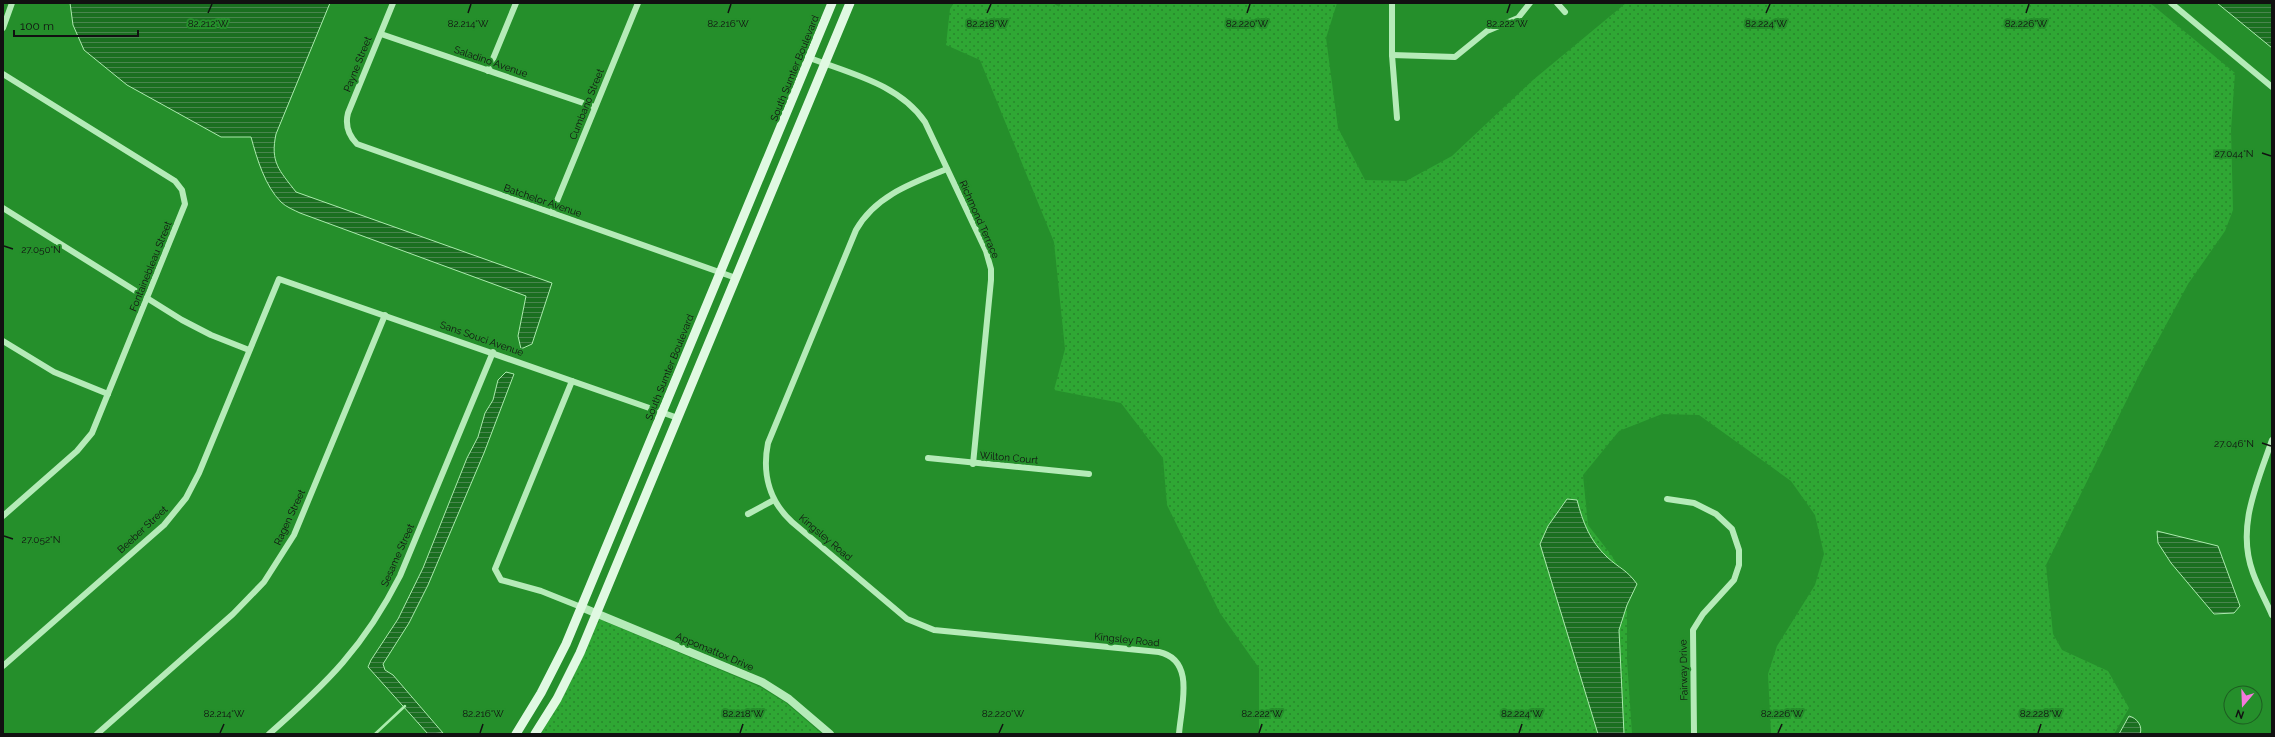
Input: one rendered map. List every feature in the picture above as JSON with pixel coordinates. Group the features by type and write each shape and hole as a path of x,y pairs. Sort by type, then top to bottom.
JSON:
{"main road":[{"name":"South Sumter Boulevard","path":"516,734 556,667 832,3"},
{"path":"535,734 566,682 597,612 850,3"}],"street":[{"path":"3,28 12,3"},
{"name":"Payne Street","path":"349,134 346,119 348,113 393,3"},
{"path":"488,71 516,3"},
{"name":"Cumbano Street","path":"552,213 638,3"},
{"path":"1392,3 1392,54 1397,118"},
{"path":"1392,54 1455,58 1487,32 1518,18 1530,3"},
{"path":"1557,3 1565,12"},
{"path":"2171,3 2272,87"},
{"name":"Saladino Avenue","path":"381,34 595,107"},
{"name":"Richmond Terrace","path":"810,58 890,90 908,101 925,122 986,251 991,269 973,464"},
{"name":"Fontainebleau Street","path":"3,74 174,181 182,190 184,210 92,433 85,443 3,516"},
{"name":"Batchelor Avenue","path":"349,134 363,148 736,278"},
{"name":"Kingsley Road","path":"947,169 883,199 867,213 856,230 768,443 766,467 774,500 792,522 907,619 920,626 934,630 1167,654 1179,662 1184,676 1179,734"},
{"path":"3,208 197,328 249,350"},
{"name":"Sans Souci Avenue","path":"279,279 493,352 678,418"},
{"name":"Beeber Street","path":"3,666 164,525 186,498 199,473 279,279"},
{"name":"Ragen Street","path":"97,734 243,604 277,564 302,518 385,315"},
{"path":"4,342 54,372 108,394"},
{"name":"Sesame Street","path":"268,734 313,694 345,661 376,621 400,576 493,352"},
{"path":"572,380 495,569 501,580 541,591 581,607"},
{"path":"2272,440 2251,503 2245,533 2246,548 2253,573 2272,615"},
{"name":"Wilton Court","path":"928,458 973,464 1089,474"},
{"name":"Fairway Drive","path":"1667,499 1694,503 1716,514 1732,528 1739,550 1739,565 1734,580 1703,614 1694,630 1694,734"},
{"path":"748,514 774,500"},
{"name":"Appomattox Drive","path":"581,607 597,612 762,682 789,699 830,734"}],"shaded area":[{"path":"70,3 330,3 276,134 274,152 277,165 296,192 552,283 532,344 521,349 518,336 526,296 300,213 285,205 275,196 266,180 251,137 221,137 127,85 84,50 73,25"},
{"path":"954,3 1053,3 1059,7 1061,3 1337,3 1326,38 1338,128 1365,180 1406,181 1452,156 1533,80 1626,3 2150,3 2235,73 2231,130 2233,210 2225,231 2188,284 2139,375 2046,565 2053,634 2062,650 2108,671 2129,708 2114,734 1771,734 1768,674 1777,646 1815,585 1824,554 1815,515 1791,481 1699,415 1662,414 1619,431 1583,475 1588,525 1612,556 1627,581 1627,660 1632,734 1259,734 1259,668 1220,613 1167,505 1163,458 1121,403 1054,390 1065,349 1054,242 980,60 946,45 950,9"},
{"path":"2217,3 2272,3 2272,48"},
{"path":"506,372 514,374 484,453 428,585 409,623 383,664 385,670 393,675 443,733 428,734 368,667 398,619 423,568 467,458 478,437 485,413 493,400 498,380"},
{"path":"1567,499 1577,500 1585,524 1596,545 1637,584 1627,605 1619,630 1624,734 1598,734 1540,544 1548,526"},
{"path":"2157,531 2218,546 2240,606 2234,613 2214,614 2171,563 2158,543"},
{"path":"599,619 760,687 786,703 822,734 541,734 570,684"},
{"path":"2129,716 2139,723 2141,728 2140,734 2119,734"}],"waterway":[{"path":"375,734 405,706"}]}
